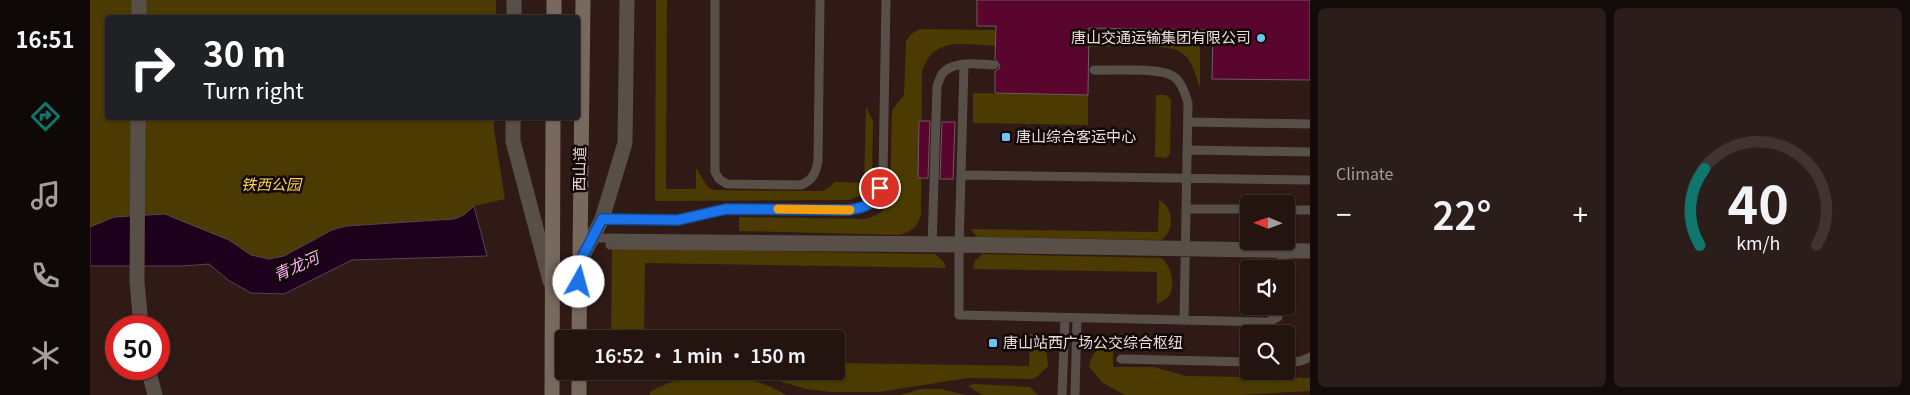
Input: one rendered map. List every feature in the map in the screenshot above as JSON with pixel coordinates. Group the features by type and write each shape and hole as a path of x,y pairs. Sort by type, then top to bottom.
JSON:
{"main road":[{"path":"554,0 554,15"},
{"name":"西山道","path":"579,330 583,0"},
{"name":"西山道","path":"552,395 553,120"},
{"path":"579,380 579,395"}],"street":[{"path":"139,0 139,15"},
{"path":"514,0 514,15"},
{"path":"579,263 594,238 602,219 625,143 627,0"},
{"path":"138,120 137,282 140,315"},
{"path":"514,120 513,141 553,291"},
{"path":"151,380 155,395"}],"lane":[{"path":"715,0 715,172 719,179 728,184 801,185 810,181 816,172 818,160 820,0"},
{"path":"602,219 678,220 726,209 849,210 865,207 874,200 880,188 882,174 886,0"},
{"path":"932,244 937,86 942,74 951,67 964,64 994,65"},
{"path":"964,64 959,315 1268,322 1279,315"},
{"path":"1094,70 1160,71 1174,76 1183,88 1188,103 1184,320"},
{"path":"1188,122 1310,124"},
{"path":"1188,150 1310,152"},
{"path":"962,174 1310,180"},
{"path":"1186,209 1240,209"},
{"path":"1295,210 1310,210"},
{"path":"594,238 1240,250"},
{"path":"610,245 932,244"},
{"path":"1295,249 1310,248"},
{"path":"1282,260 1282,250 1310,254"},
{"path":"1062,395 1065,318"},
{"path":"1075,395 1077,318"},
{"path":"1295,362 1310,357"},
{"path":"1121,359 1240,362"}],"green space":[{"name":"铁西公园","path":"90,0 496,0 496,15 105,15 105,120 494,120 505,199 474,206 464,215 454,219 346,226 331,230 284,256 269,259 251,255 229,240 90,230"},
{"path":"656,0 667,0 666,189 696,189 696,168 708,187 714,190 822,191 830,187 834,182 864,183 866,107 873,121 872,182 865,192 848,200 655,201"},
{"path":"920,29 996,30 995,46 962,44 942,47 927,60 922,72 921,216 915,226 900,235 739,231 739,217 865,219 876,215 885,208 890,202 892,110 904,95 906,41 911,34"},
{"path":"1089,32 1200,34 1200,88 1190,63 1179,51 1162,47 1089,47"},
{"path":"973,93 1088,94 1088,125 973,123"},
{"path":"1156,95 1166,95 1171,99 1170,154 1166,158 1155,157"},
{"path":"1159,200 1168,208 1171,219 1169,231 1161,240 980,237 976,236 971,229 1158,232"},
{"path":"612,248 935,254 943,261 946,268 645,263 644,330 611,330"},
{"path":"982,254 1162,258 1168,266 1172,277 1172,289 1167,298 1157,304 1157,272 973,269 975,261"},
{"path":"1030,333 1042,343 1048,360 1048,366 1032,379 968,378 879,392 831,392 806,389 775,380 845,380 845,363 1029,366"},
{"path":"1113,342 1113,367 1154,367 1186,376 1240,377 1240,380 1295,380 1295,378 1310,378 1310,391 1239,395 1125,395 1103,383 1089,367 1096,350"},
{"path":"680,380 750,380 767,385 786,395 650,395 650,392"},
{"path":"974,384 1030,387 1038,395 983,395 968,386"},
{"path":"921,389 941,389 966,395 900,395"}],"water":[{"name":"青龙河","path":"474,206 487,256 352,260 284,294 251,293 228,280 209,264 183,266 90,266 90,227 114,217 165,214 229,240 251,255 269,259 284,256 332,230 346,226 454,219 464,215"}],"building":[{"path":"977,0 1310,0 1310,80 1212,79 1213,30 1089,28 1088,95 995,93 995,71 999,69 1000,65 995,59 996,26 977,26"},
{"path":"919,121 930,121 928,178 918,178"},
{"path":"942,122 955,122 953,179 940,179"}],"slow traffic":[{"path":"778,209 850,210"}],"place":[{"name":"唐山交通运输集团有限公司","path":"1261,38"},
{"name":"唐山综合客运中心","path":"1006,137"},
{"name":"唐山站西广场公交综合枢纽","path":"993,343"}],"route":[{"path":"579,282 579,263 594,238 602,219 678,220 726,209 849,210 865,207 874,200 880,188"}]}
